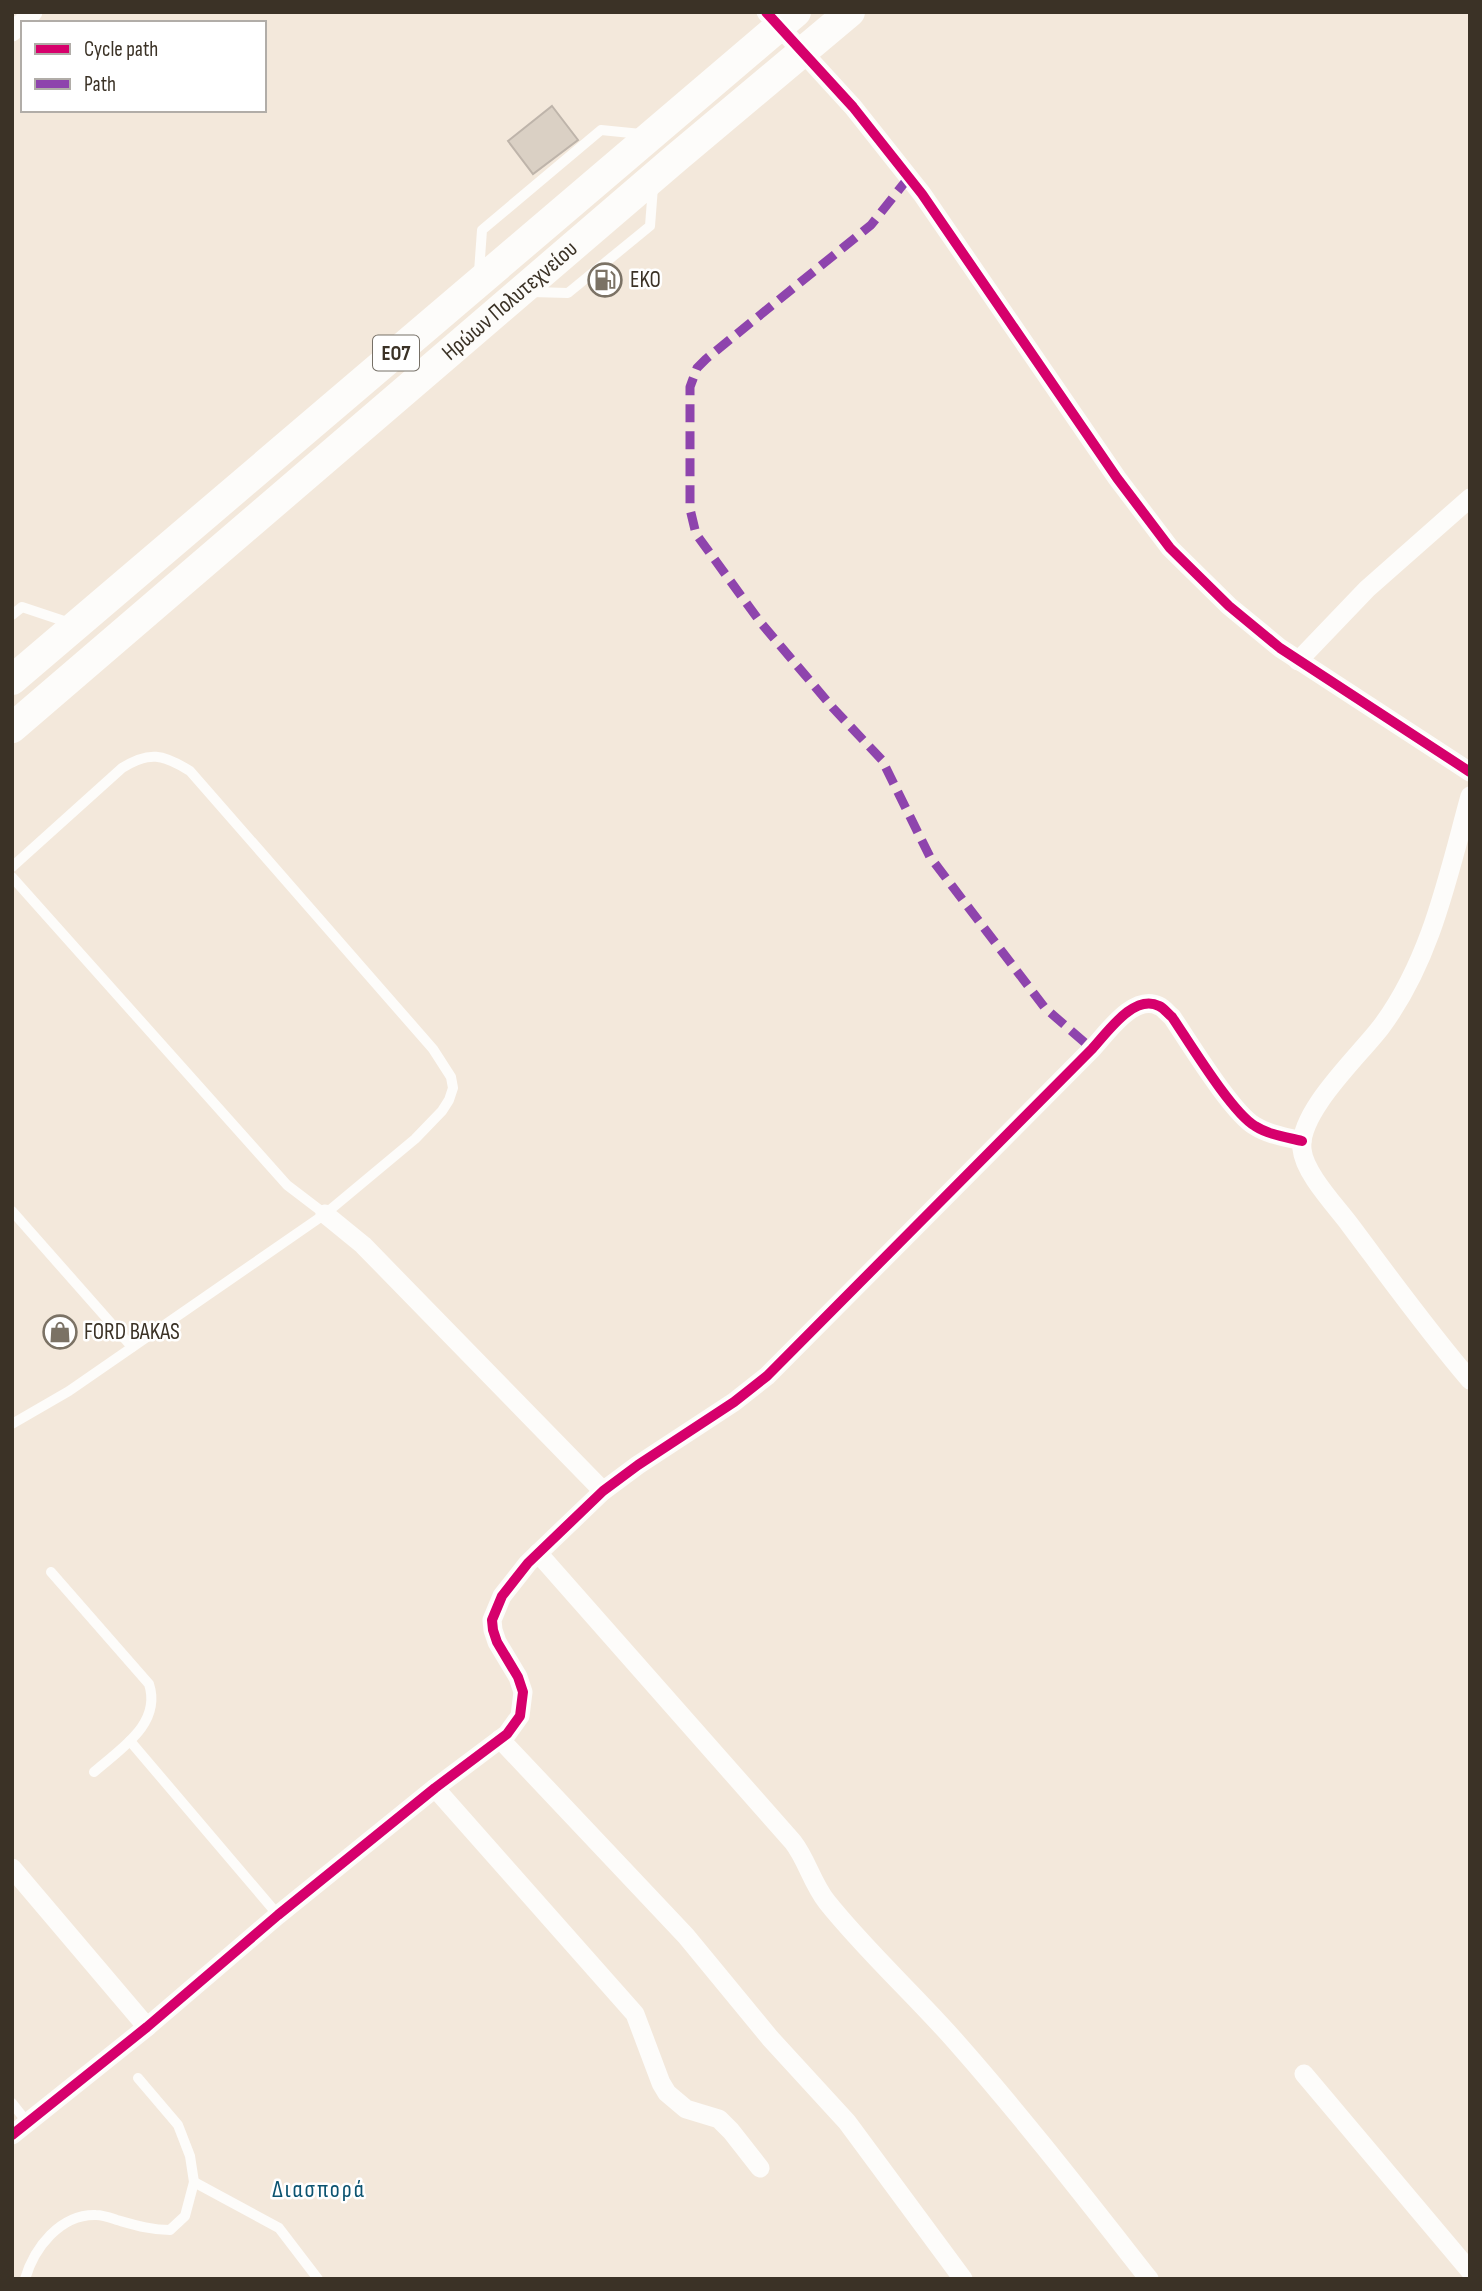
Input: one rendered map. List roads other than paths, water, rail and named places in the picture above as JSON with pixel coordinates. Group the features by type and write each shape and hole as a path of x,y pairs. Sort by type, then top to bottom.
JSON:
{"main road":[{"name":"Ηρώων Πολυτεχνείου","path":"12,728 653,177 850,12"},
{"name":"Ηρώων Πολυτεχνείου","path":"12,680 652,136 781,17"}],"street":[{"path":"781,17 803,52 860,116 922,194 1117,478 1164,540 1229,606 1298,661 1470,772"},
{"path":"1298,661 1367,589 1470,498"},
{"path":"1470,796 1430,934 1410,983 1381,1027 1316,1106 1302,1141 1304,1161 1316,1179 1431,1334 1470,1380"},
{"path":"12,2135 147,2027 278,1915 435,1788 500,1740 520,1716 523,1692 518,1677 497,1642 492,1620 502,1596 538,1553 603,1491 734,1402 766,1376 1125,1013 1143,1003 1159,1005 1172,1017 1237,1110 1253,1126 1273,1135 1302,1141"},
{"path":"325,1214 363,1245 603,1491"},
{"path":"538,1553 793,1842 824,1899 964,2051 1051,2153 1149,2279"},
{"path":"500,1740 686,1936 770,2038 847,2122 963,2279"},
{"path":"435,1788 635,2014 667,2094 686,2109 719,2119 760,2168"},
{"path":"12,1868 147,2027"},
{"path":"1304,2074 1470,2271"}],"lane":[{"path":"12,615 22,607 77,625"},
{"path":"12,867 122,768 138,758 155,755 173,760 190,771 433,1049 452,1077 453,1088 449,1100 430,1125 325,1214 69,1391 12,1424"},
{"path":"12,877 287,1185 325,1214"},
{"path":"12,1211 132,1348"},
{"path":"51,1572 149,1684 153,1697 147,1722 130,1741 94,1772"},
{"path":"130,1741 278,1915"},
{"path":"25,2279 39,2248 58,2227 76,2218 97,2214 152,2230 170,2230 185,2216 194,2182 190,2156 178,2125 138,2078"},
{"path":"12,2103 27,2122"},
{"path":"194,2182 279,2228 318,2279"}],"place":[{"name":"EKO","path":"605,280"},
{"name":"FORD BAKAS","path":"60,1332"}],"district":[{"name":"Διασπορά","path":"319,2189"}]}
